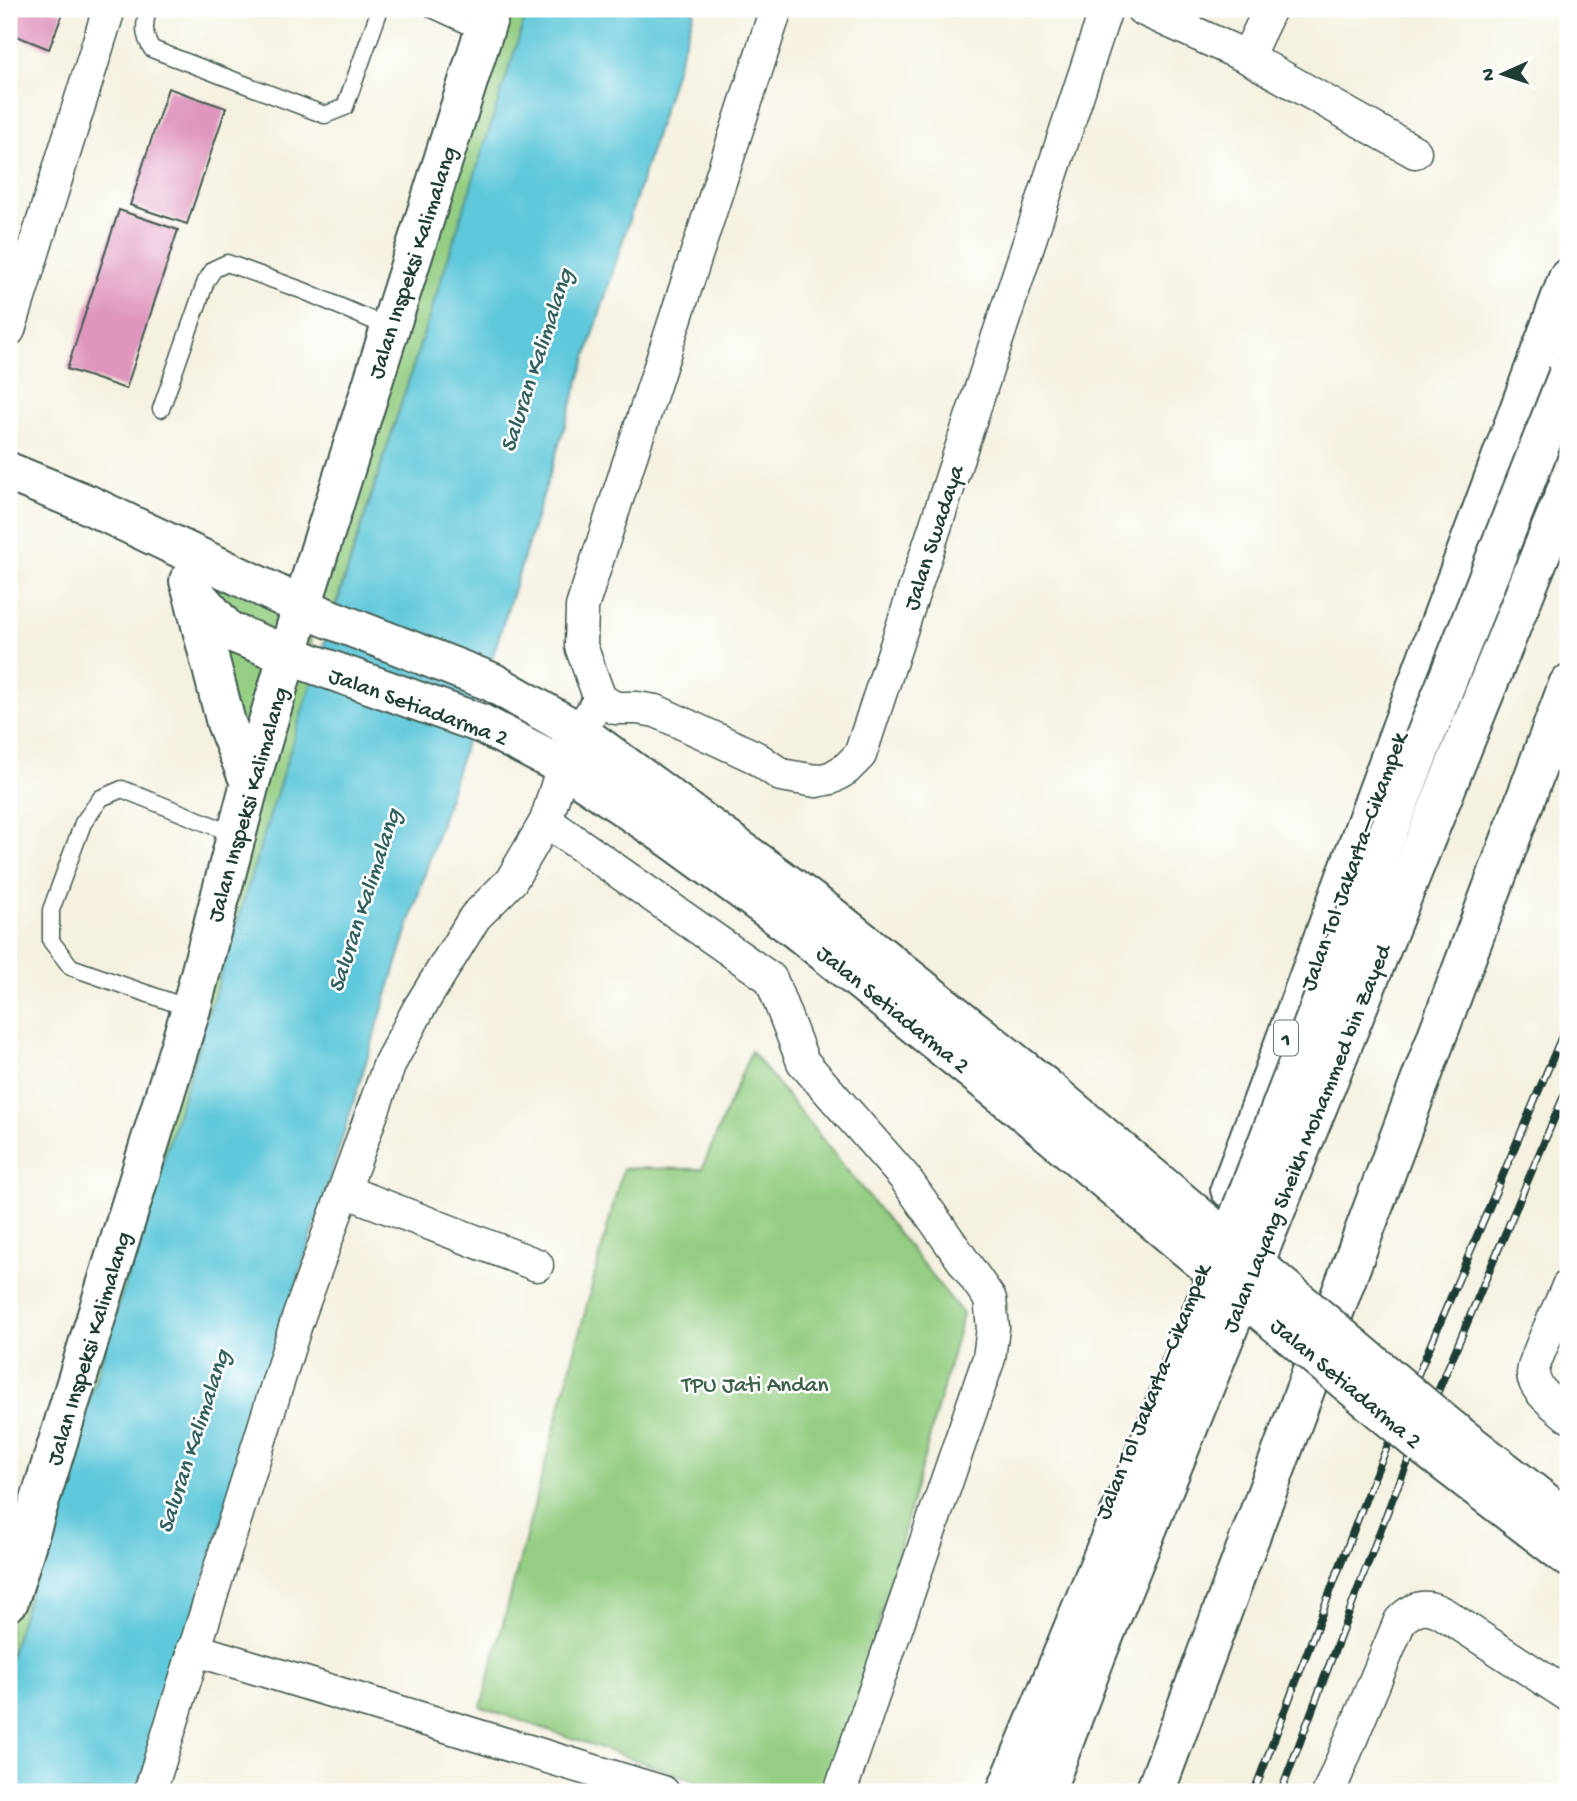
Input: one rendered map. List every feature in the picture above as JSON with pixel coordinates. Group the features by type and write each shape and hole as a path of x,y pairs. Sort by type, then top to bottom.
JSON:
{"main road":[{"name":"Jalan Inspeksi Kalimalang","path":"9,1601 191,1009 250,783 300,660 390,328 487,21"},
{"name":"Jalan Tol Jakarta–Cikampek","path":"990,1792 1175,1336 1568,278"},
{"name":"Jalan Layang Sheikh Mohammed bin Zayed","path":"1006,1792 1182,1363 1568,374"},
{"name":"Jalan Setiadarma 2","path":"9,472 87,504 314,611 492,682 571,749 826,912 1034,1099 1434,1436 1568,1557"},
{"name":"Jalan Layang Sheikh Mohammed bin Zayed","path":"1045,1792 1101,1643 1568,486"},
{"name":"Jalan Setiadarma 2","path":"179,549 192,590 228,631 300,660 482,724 571,749"},
{"path":"192,590 226,723 250,783"},
{"path":"1154,1792 1568,685"},
{"name":"Jalan Setiadarma 2","path":"1434,1436 1568,1520"}],"street":[{"path":"9,330 109,9"},
{"path":"150,1792 297,1321 390,1063 418,1010 475,917 511,881 546,821 571,749 600,699 581,646 582,607 776,9"},
{"name":"Jalan Swadaya","path":"600,699 615,708 656,711 755,757 781,775 816,781 831,778 860,755 1106,9"},
{"path":"1142,9 1247,57 1415,152"},
{"path":"1247,57 1270,9"},
{"path":"546,821 771,979 803,1062 905,1178 990,1298 993,1328 989,1358 840,1792"},
{"path":"345,1191 537,1265"},
{"path":"1568,1286 1534,1362 1533,1376 1541,1390 1568,1416"},
{"path":"1329,1792 1401,1620 1409,1611 1420,1607 1434,1608 1568,1695"},
{"path":"193,1649 663,1792"}],"lane":[{"path":"148,9 144,24 145,38 152,49 325,115 345,107 380,9"},
{"path":"432,9 487,21"},
{"path":"161,409 206,281 214,269 227,263 304,291 390,328"},
{"path":"191,1009 71,967 51,941 51,910 83,823 101,798 122,789 236,835"}],"green space":[{"path":"491,9 529,9 331,619 302,606 317,667 9,1660 9,1601 250,783 179,549 302,605"},
{"name":"TPU Jati Andan","path":"751,1051 963,1314 833,1792 729,1792 481,1707 623,1168 702,1169"}],"water":[{"name":"Saluran Kalimalang","path":"528,9 695,9 138,1792 9,1792 9,1660 296,731"}],"building":[{"path":"14,9 51,9 63,13 49,49 9,33 9,22"},
{"path":"168,88 226,108 187,224 130,205"},
{"path":"119,210 178,230 126,389 67,369"}],"railway":[{"path":"1254,1792 1370,1487 1568,1022"},
{"path":"1281,1792 1393,1497 1568,1086"}]}
